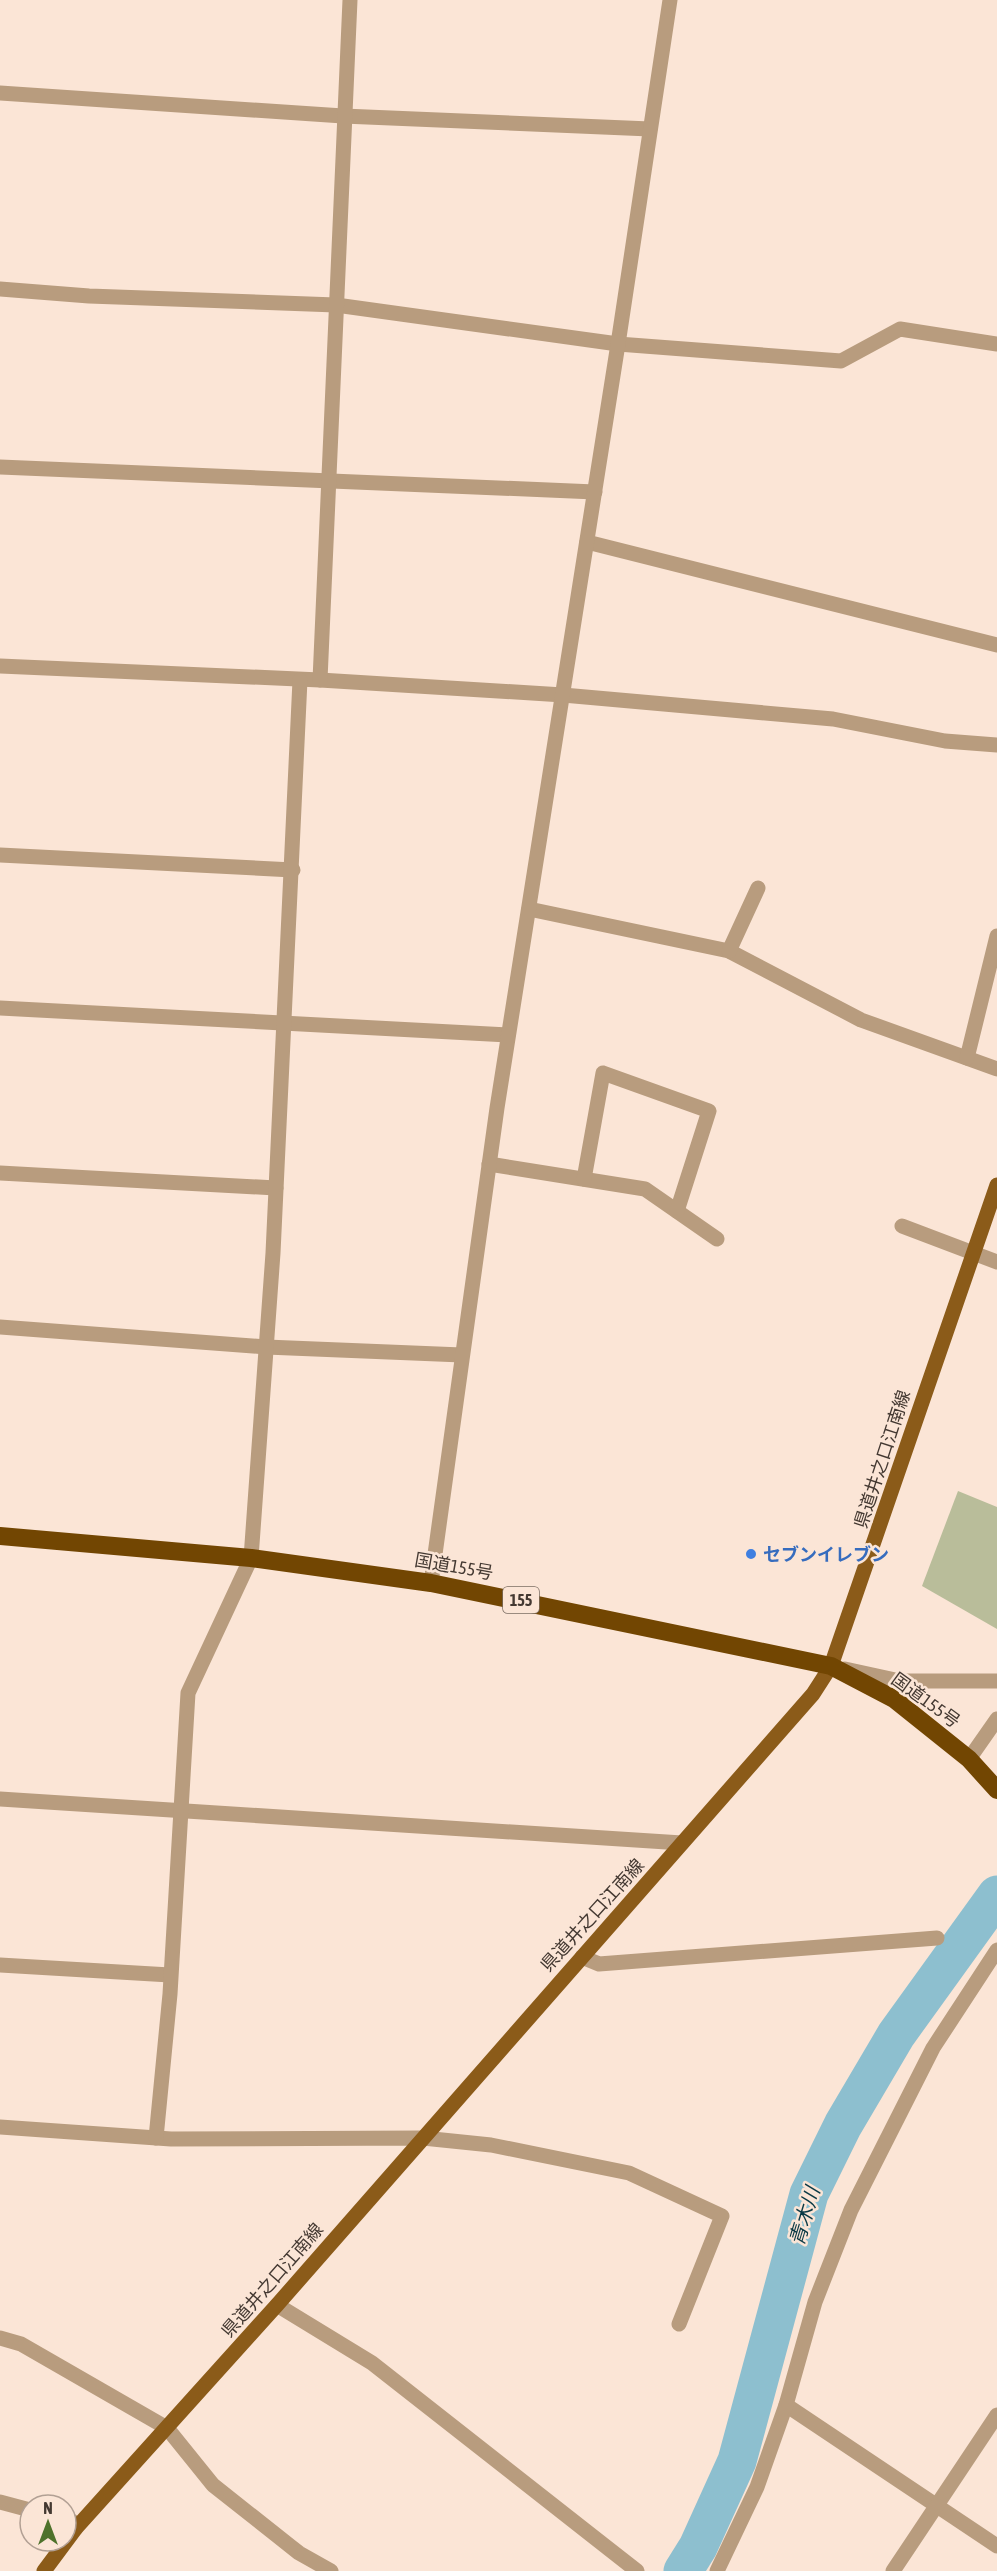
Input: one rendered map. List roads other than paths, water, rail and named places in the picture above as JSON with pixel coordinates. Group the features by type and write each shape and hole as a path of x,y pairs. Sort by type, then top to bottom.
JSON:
{"highway":[{"name":"国道155号","path":"0,1536 251,1558 431,1583 831,1666 894,1698 969,1759 997,1790"}],"main road":[{"name":"県道井之口江南線","path":"78,2517 167,2428 277,2305 813,1694 831,1666 997,1185"},
{"name":"県道井之口江南線","path":"44,2571 54,2553"}],"street":[{"path":"320,680 350,0"},
{"path":"431,1583 508,1035 595,492 670,0"},
{"path":"0,93 344,116 650,129"},
{"path":"0,289 88,296 336,305 618,344 841,361 900,329 997,344"},
{"path":"0,467 595,492"},
{"path":"587,543 997,645"},
{"path":"0,666 320,680 563,695 833,719 945,741 997,745"},
{"path":"156,2138 170,1975 188,1694 251,1558 276,1188 293,870 300,680"},
{"path":"0,855 293,870"},
{"path":"729,951 758,888"},
{"path":"529,909 729,951 861,1020 997,1069"},
{"path":"967,1058 997,936"},
{"path":"0,1008 508,1035"},
{"path":"584,1179 603,1072 709,1111 677,1211"},
{"path":"489,1164 645,1189 717,1239"},
{"path":"0,1173 276,1188"},
{"path":"902,1226 997,1262"},
{"path":"0,1327 266,1347 462,1355"},
{"path":"831,1666 900,1682 997,1681"},
{"path":"969,1759 997,1719"},
{"path":"0,1799 682,1843"},
{"path":"582,1957 599,1964 937,1938"},
{"path":"717,2571 757,2487 786,2405 815,2302 851,2210 933,2048 997,1950"},
{"path":"0,1965 170,1975"},
{"path":"0,2127 156,2138 423,2138 491,2145 629,2173 722,2216 679,2324"},
{"path":"277,2305 372,2363 637,2571"},
{"path":"0,2338 21,2344 167,2428 213,2484 299,2553 331,2571"},
{"path":"786,2405 997,2546"},
{"path":"894,2571 997,2415"},
{"path":"0,2502 18,2507"}],"waterway":[{"name":"青木川","path":"683,2571 698,2547 737,2461 809,2194 843,2125 896,2035 997,1895"}],"place":[{"name":"セブンイレブン","path":"751,1554"}]}
